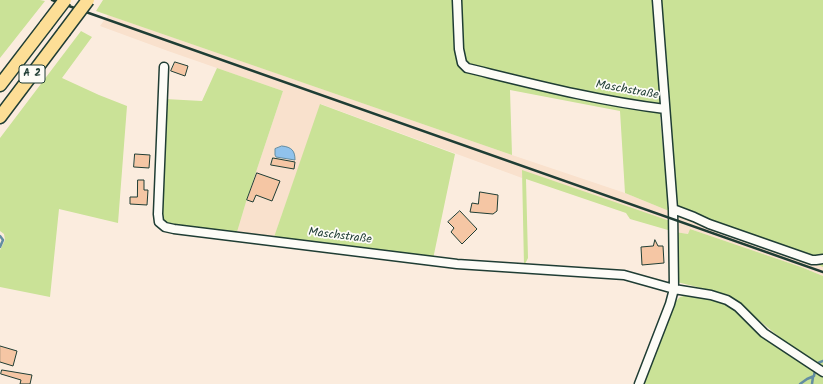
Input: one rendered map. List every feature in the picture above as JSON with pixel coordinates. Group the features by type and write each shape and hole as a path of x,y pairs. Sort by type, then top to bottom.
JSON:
{"highway":[{"name":"A 2","path":"0,85 65,0"},
{"name":"A 2","path":"0,117 88,0"}],"street":[{"name":"Maschstraße","path":"457,0 459,49 462,63 467,68 571,93 631,105 665,109"},
{"name":"Maschstraße","path":"639,384 670,304 674,289 673,209 657,0"},
{"name":"Maschstraße","path":"164,67 158,214 159,222 165,227 457,264 624,275 674,289 711,295 727,300 738,307 764,333 823,372"},
{"path":"673,209 709,224 812,260 823,259"}],"shaded area":[{"path":"108,15 625,193 669,211 676,216 823,267 823,276 690,229 688,234 675,232 675,223 522,171 522,178 321,104 274,237 237,232 283,91 100,26"}],"green space":[{"path":"0,0 45,1 0,58"},
{"path":"103,0 823,0 823,267 676,216 669,115 660,117 669,211 625,193 620,111 510,90 512,155 96,11"},
{"path":"81,31 92,37 62,78 127,106 118,223 59,209 50,297 0,287 0,250 5,240 4,234 0,231 0,138"},
{"path":"217,68 283,91 237,232 169,224 164,221 160,214 165,99 202,101"},
{"path":"320,104 455,154 433,259 274,237"},
{"path":"522,170 670,221 668,230 630,219 626,213 526,179 528,258 524,266"},
{"path":"690,229 823,276 823,384 644,384 674,303 680,297 691,294 715,299 734,307 764,335 785,342 729,295 677,282 675,232 688,234"}],"water":[{"path":"282,146 288,147 292,150 295,160 276,157 275,149"}],"building":[{"path":"175,62 188,66 185,76 171,71"},
{"path":"135,154 150,155 149,168 134,167"},
{"path":"273,158 295,162 294,169 271,165"},
{"path":"257,173 280,181 272,201 256,195 253,202 247,200"},
{"path":"138,180 144,180 144,190 148,190 147,205 130,204 130,197 137,197"},
{"path":"480,192 498,195 497,211 493,214 470,212 472,203 478,204"},
{"path":"460,211 477,229 462,244 451,232 454,228 448,222"},
{"path":"655,240 658,246 663,246 664,263 642,265 641,247 653,246"},
{"path":"0,346 17,351 13,366 0,362"},
{"path":"2,370 32,375 30,384 20,384 21,380 1,374"}],"waterway":[{"path":"0,236 3,240 0,247"},
{"path":"818,363 823,361"},
{"path":"800,384 814,376 815,370"},
{"path":"812,384 813,377"}],"railway":[{"path":"52,0 823,272"}]}
